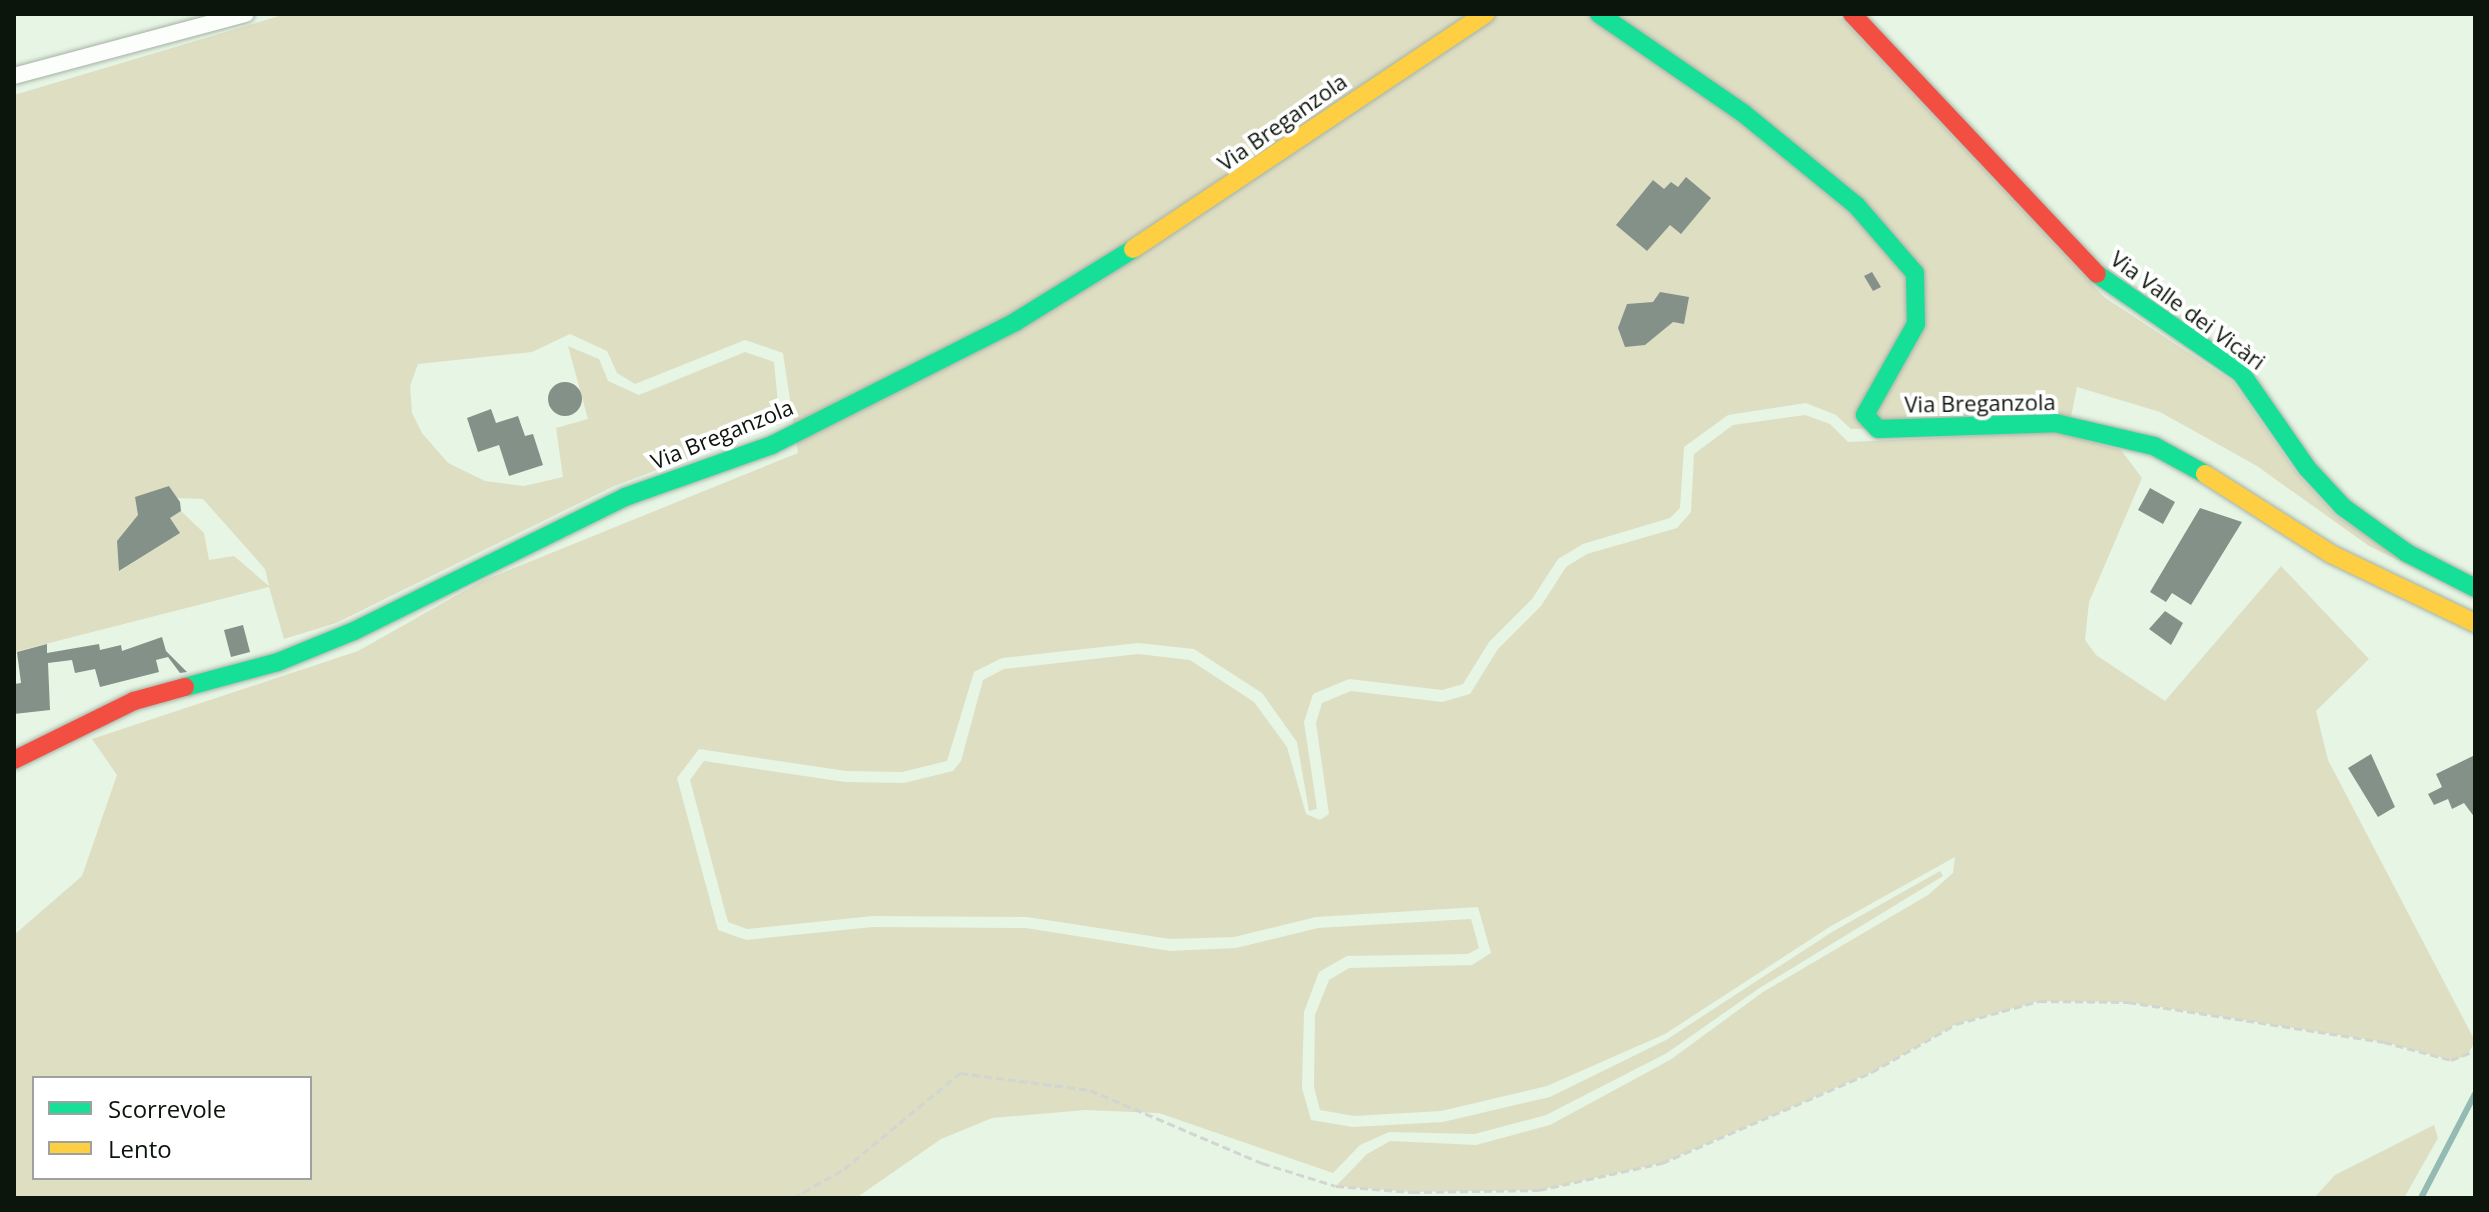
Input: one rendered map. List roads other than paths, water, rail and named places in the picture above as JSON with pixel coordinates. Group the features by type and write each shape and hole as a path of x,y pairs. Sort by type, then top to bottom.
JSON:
{"street":[{"path":"14,76 246,14"},
{"name":"Via Breganzola","path":"14,760 134,701 278,662 354,631 625,497 772,445 1015,322 1248,177 1486,14"},
{"name":"Via Breganzola","path":"1599,14 1743,113 1845,196 1886,234 1915,273 1916,324 1865,415 1878,429 2055,423 2154,446 2258,504 2331,554 2475,623"},
{"name":"Via Valle dei Vicàri","path":"1852,14 2111,289 2241,373 2262,395 2307,468 2343,507 2407,553 2475,588"}],"waterway":[{"path":"2421,1198 2475,1094"}]}
